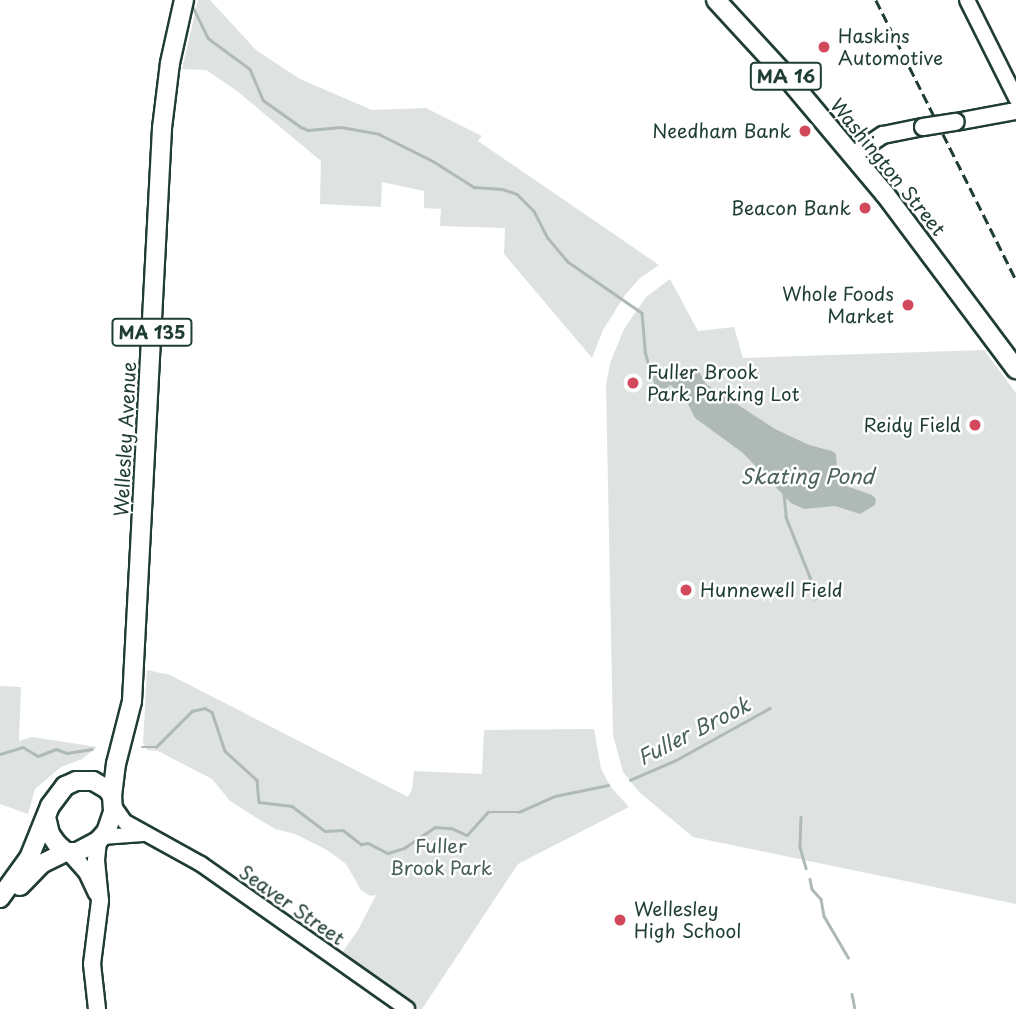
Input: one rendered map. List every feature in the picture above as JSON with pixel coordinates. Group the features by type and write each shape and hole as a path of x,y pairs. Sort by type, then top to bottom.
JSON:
{"main road":[{"name":"Wellesley Avenue","path":"113,801 122,741 131,713 162,128 170,63 184,0"},
{"name":"Washington Street","path":"716,0 853,155 1016,369"},
{"path":"853,155 869,142 886,134 1016,111"},
{"name":"MA 135","path":"3,896 29,858 57,794 65,786 89,780 108,764 122,741"},
{"path":"89,780 103,786 113,801"},
{"name":"MA 135","path":"3,896 26,881 41,864 68,852 77,852 100,839 110,823 113,801"},
{"path":"46,817 51,838 87,872 100,901"},
{"path":"97,1009 92,964 100,901 96,860 100,839"}],"street":[{"path":"967,0 1016,98"},
{"name":"Seaver Street","path":"113,801 125,822 207,869 407,1009"},
{"name":"Seaver Street","path":"100,839 127,833 152,836"}],"green space":[{"path":"198,0 210,0 256,50 300,79 372,110 426,108 482,136 478,141 659,265 640,278 625,295 603,330 592,358 504,254 505,228 440,226 441,209 424,208 424,191 382,182 381,207 320,204 321,161 237,91 206,70 182,69"},
{"path":"670,279 698,331 734,327 743,358 984,350 1016,393 1016,904 693,837 639,792 623,772 613,735 606,385 610,363 624,329 646,297"},
{"name":"Fuller Brook Park","path":"147,670 170,675 408,797 414,771 482,774 484,730 594,729 601,769 611,787 629,807 518,864 422,1009 418,1009 341,954 358,930 376,895 370,896 361,890 346,864 327,850 295,834 275,829 252,815 230,801 212,779 158,751 147,750 143,743"},
{"path":"0,686 21,687 19,741 32,737 97,747 82,759 61,767 35,789 28,814 0,804"}],"water":[{"name":"Skating Pond","path":"691,367 700,373 706,384 775,429 836,454 838,483 872,495 876,499 875,505 860,514 835,506 804,509 791,503 743,453 695,418 686,400 671,385 665,389 656,387 651,376"}],"waterway":[{"name":"Fuller Brook","path":"193,7 208,38 250,69 263,100 301,127 308,130 341,127 379,134 433,161 474,187 502,189 517,194 534,211 548,238 567,261 642,313 645,351 652,377"},
{"name":"Fuller Brook","path":"784,492 786,517 810,577 815,598"},
{"name":"Fuller Brook","path":"142,747 156,747 192,711 205,708 212,712 225,751 257,780 259,802 292,806 325,831 343,830 361,844 368,843 388,853 404,848 435,827 451,828 467,835 488,812 519,812 555,796 608,785"},
{"name":"Fuller Brook","path":"630,780 676,760 770,708"},
{"name":"Fuller Brook","path":"0,754 23,747 38,756 56,749 67,753 92,749"},
{"path":"801,817 800,847 806,868"},
{"path":"810,879 812,889 821,899 824,916 848,957"},
{"path":"852,994 855,1009"}],"railway":[{"path":"876,0 1016,280"}],"place":[{"name":"Haskins Automotive","path":"824,47"},
{"name":"Needham Bank","path":"805,131"},
{"name":"Beacon Bank","path":"865,208"},
{"name":"Whole Foods Market","path":"908,305"},
{"name":"Fuller Brook Park Parking Lot","path":"633,383"},
{"name":"Reidy Field","path":"975,425"},
{"name":"Hunnewell Field","path":"686,590"},
{"name":"Wellesley High School","path":"620,920"}]}
